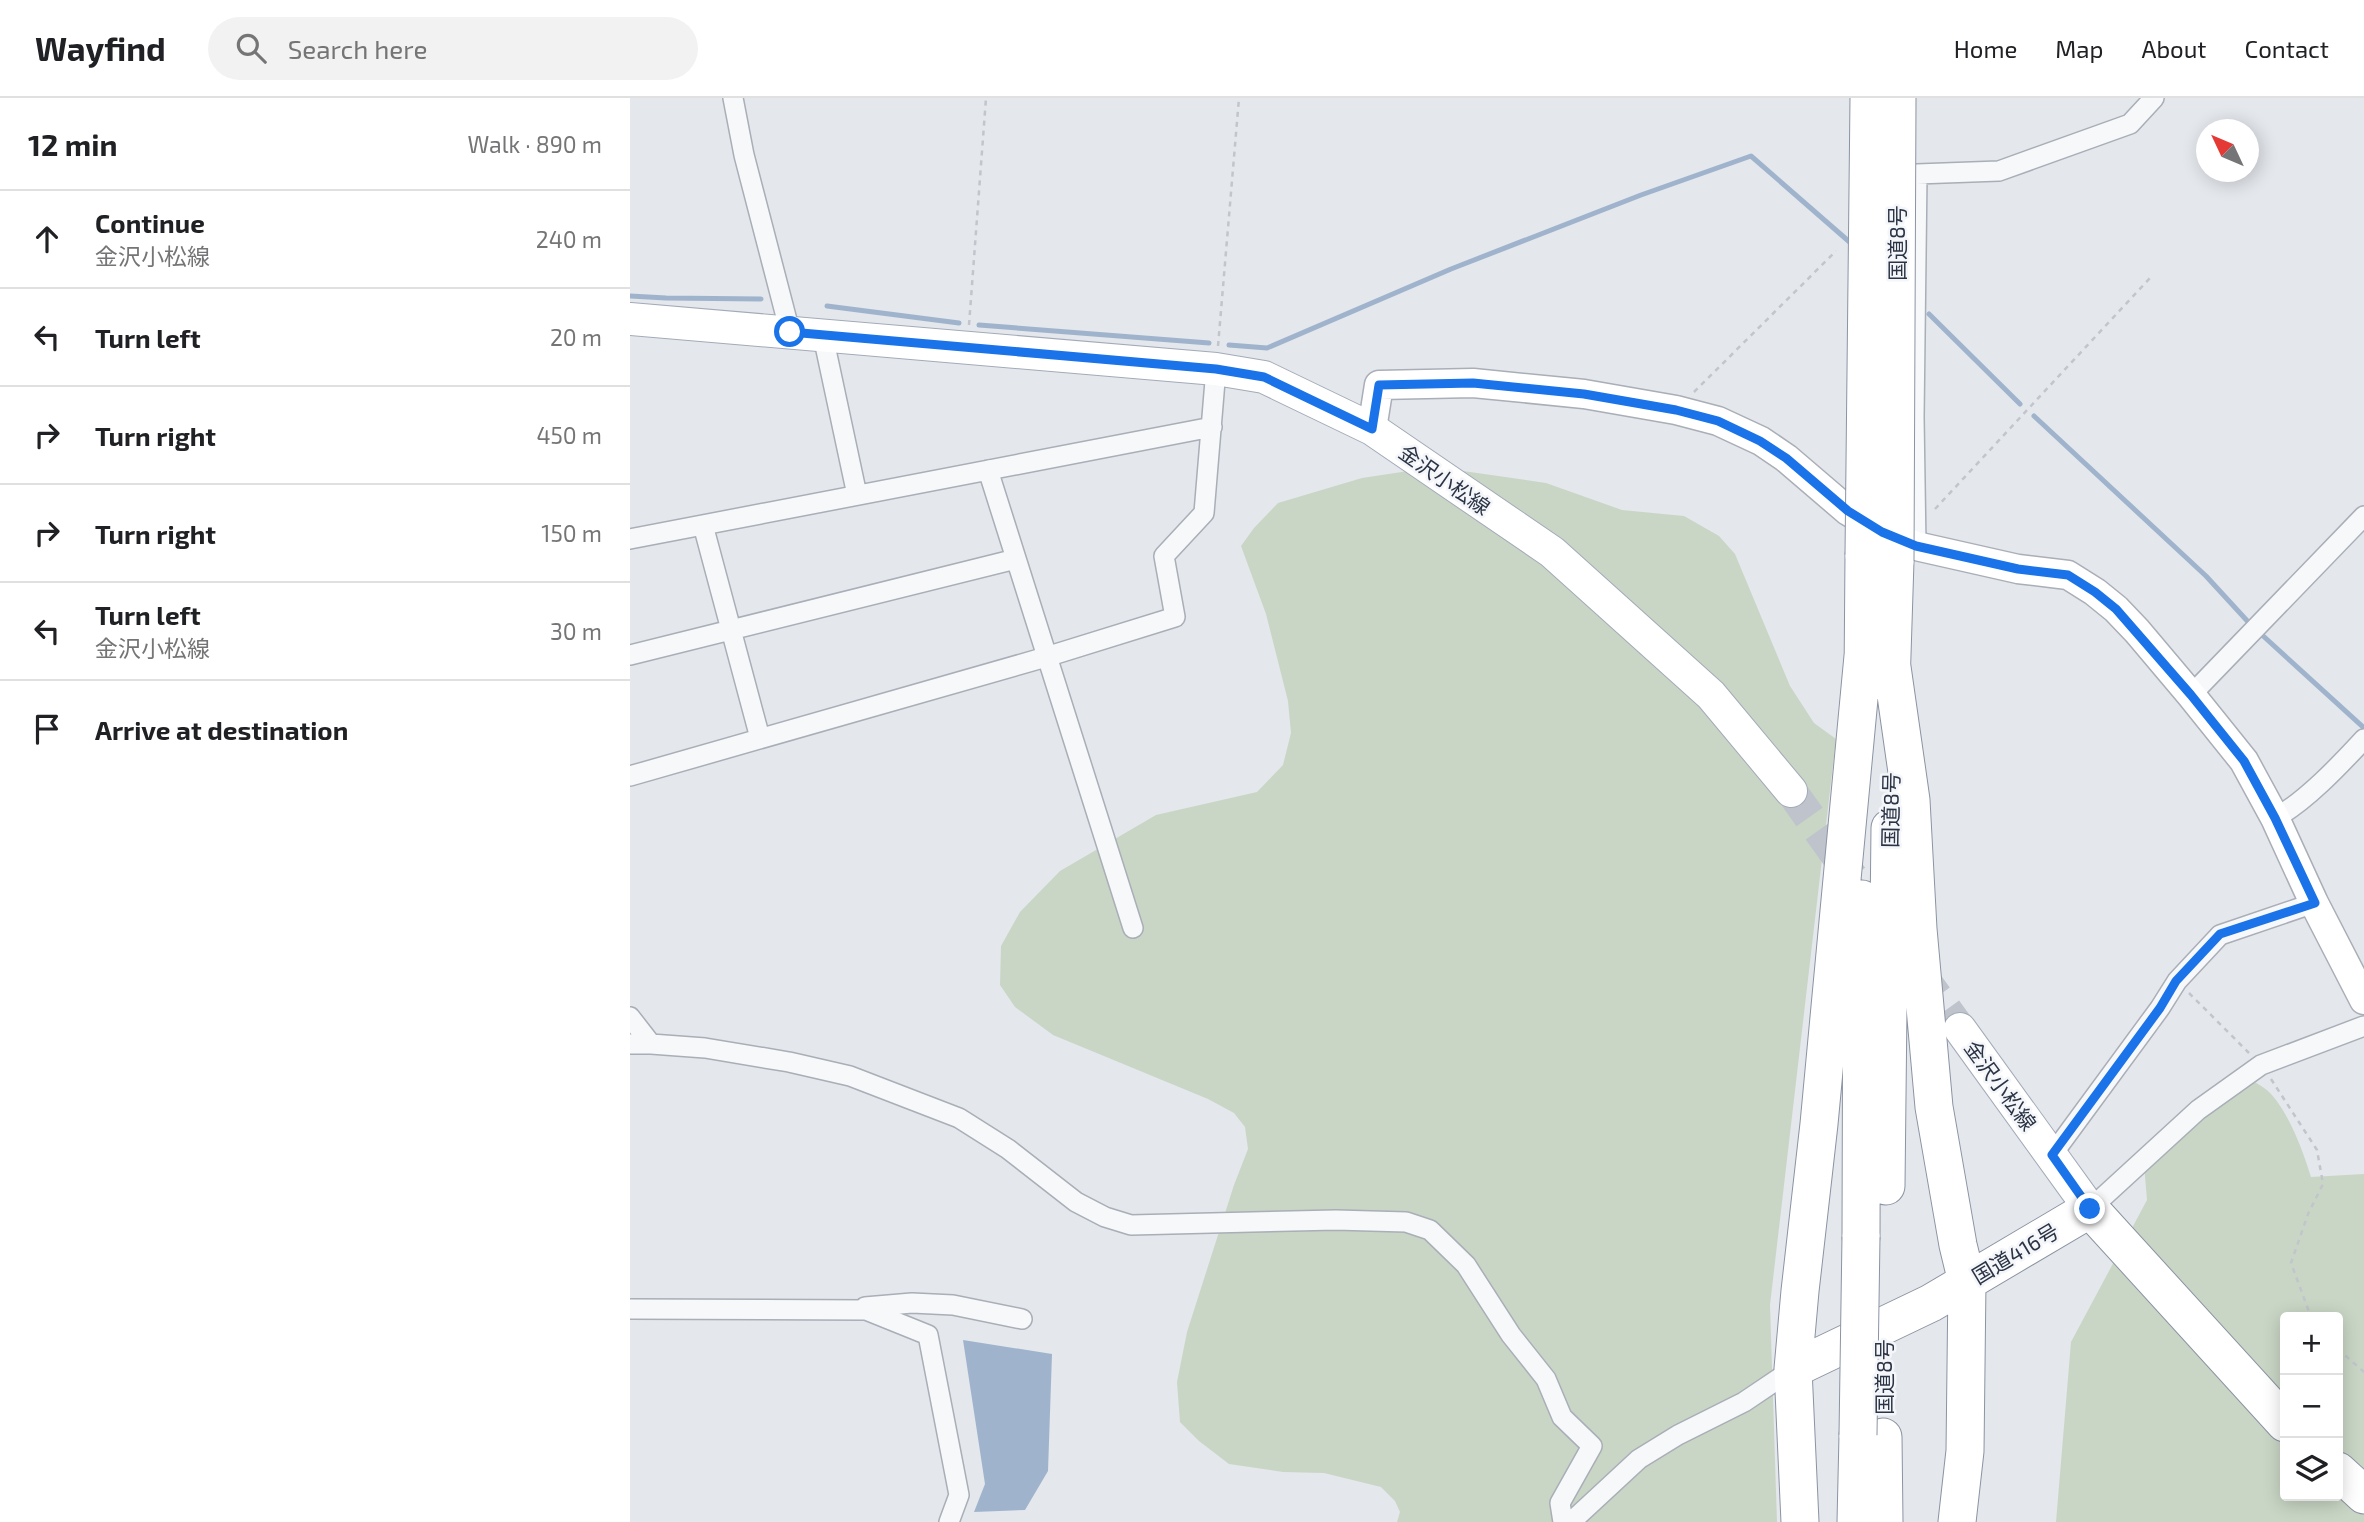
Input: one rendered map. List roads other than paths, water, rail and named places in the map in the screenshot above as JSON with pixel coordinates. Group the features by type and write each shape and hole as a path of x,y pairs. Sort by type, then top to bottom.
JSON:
{"highway":[{"name":"国道8号","path":"1869,98 1897,548"},
{"name":"国道8号","path":"1856,1522 1870,1436 1877,658 1897,548 1897,98"},
{"path":"1877,658 1911,800 1918,929 1934,1107 1967,1282 1965,1451 1957,1522"},
{"path":"1800,1522 1793,1369 1820,1110 1877,658"},
{"path":"2090,1209 2280,1418"},
{"name":"国道416号","path":"1793,1369 1931,1303 2090,1209"},
{"name":"国道8号","path":"1870,1436 1884,1522"},
{"path":"2343,1475 2364,1494"}],"main road":[{"name":"金沢小松線","path":"630,319 967,346 1216,369 1264,377 1372,429 1552,552 1711,695 1791,791"},
{"name":"金沢小松線","path":"1960,1029 2090,1209"}],"street":[{"path":"733,98 744,155 790,332"},
{"path":"1897,548 1914,417 1917,174 1999,171 2130,124 2154,98"},
{"path":"823,336 857,495"},
{"path":"630,776 1046,657 1175,617 1164,556 1204,513 1216,369"},
{"path":"1372,429 1379,385 1473,383 1584,394 1676,410 1718,421 1760,441 1786,458 1848,511 1882,532 1897,548 2068,575 2116,609 2244,761 2275,818 2364,1000"},
{"path":"630,539 1212,428"},
{"path":"988,470 1133,928"},
{"path":"2191,695 2364,516"},
{"path":"703,525 760,738"},
{"path":"630,655 1016,559"},
{"path":"2275,818 2287,812 2364,740"},
{"path":"2052,1155 2160,1008 2176,981 2220,934 2315,903"},
{"path":"630,1017 651,1044"},
{"path":"2090,1209 2197,1110 2261,1065 2364,1026"},
{"path":"630,1044 705,1048 789,1062 850,1076 959,1118 1008,1149 1076,1202 1105,1217 1132,1224 1336,1220 1406,1222 1430,1230 1466,1265 1511,1335 1546,1379 1562,1418 1592,1446 1560,1503 1563,1522"},
{"path":"843,1309 912,1303 953,1305 1022,1319"},
{"path":"630,1309 866,1310 928,1335 959,1495 949,1522"},
{"path":"1572,1522 1639,1459 1678,1435 1744,1402 1793,1369"}],"water":[{"path":"963,1340 1052,1354 1048,1471 1025,1510 974,1512 985,1484"}],"waterway":[{"path":"1229,345 1267,348 1451,269 1641,195 1751,156 1853,245"},
{"path":"630,296 761,299"},
{"path":"827,306 959,323"},
{"path":"1929,314 2020,404"},
{"path":"979,325 1209,343"},
{"path":"2034,416 2206,576 2251,625"},
{"path":"2261,634 2364,728"}],"tunnel":[{"path":"1791,791 1852,877"},
{"path":"1918,971 1960,1029"}]}
